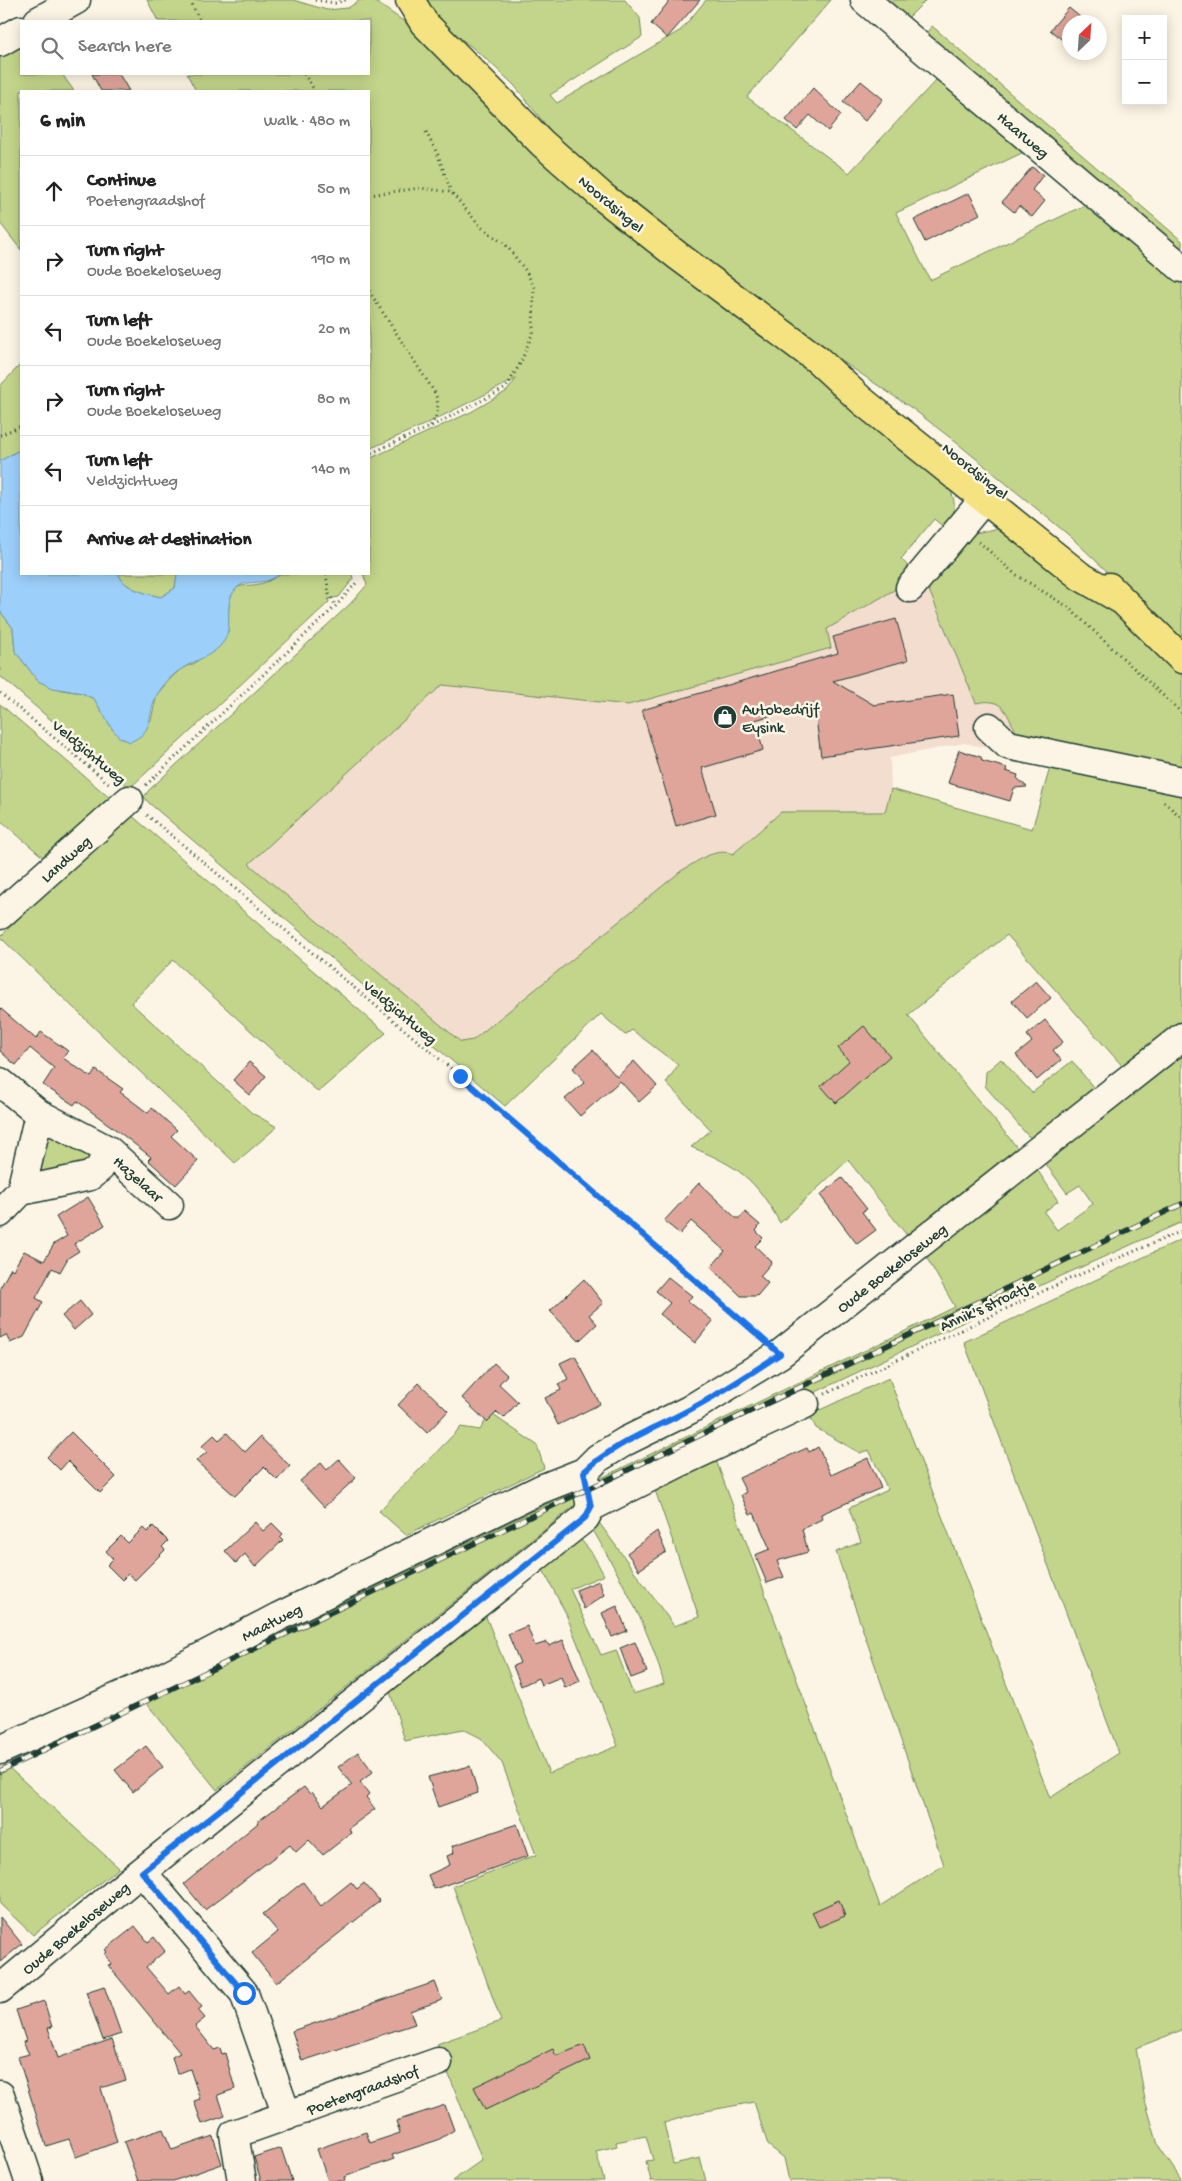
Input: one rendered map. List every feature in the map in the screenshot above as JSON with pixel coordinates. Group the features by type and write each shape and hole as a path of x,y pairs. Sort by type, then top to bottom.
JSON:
{"main road":[{"name":"Noordsingel","path":"389,0 424,23 542,143 603,197 678,256 818,360 861,400 1080,576 1120,599"},
{"name":"Noordsingel","path":"410,0 424,23"},
{"name":"Noordsingel","path":"818,360 877,393 981,472 1092,568 1120,599 1182,660"}],"street":[{"path":"40,20 76,0"},
{"name":"Haarweg","path":"865,0 1182,268"},
{"path":"0,42 20,31"},
{"path":"910,588 960,525 985,498"},
{"path":"989,727 1008,745 1182,781"},
{"name":"Landweg","path":"0,915 129,800"},
{"name":"Oude Boekeloseweg","path":"541,1489 584,1472 598,1458 626,1441 689,1410 780,1354 1182,1037"},
{"name":"Hazelaar","path":"0,1082 39,1114 108,1150 170,1205"},
{"path":"1,1217 21,1191 39,1114"},
{"name":"Hazelaar","path":"21,1191 90,1176 100,1168 108,1150"},
{"name":"Oude Boekeloseweg","path":"0,1989 142,1872 585,1518 591,1507 681,1462 805,1404"},
{"path":"584,1472 591,1507"},
{"name":"Maatweg","path":"0,1750 167,1675 286,1612 541,1489"},
{"name":"Poetengraadshof","path":"142,1872 244,1993 287,2116"},
{"name":"Poetengraadshof","path":"242,2181 234,2134 438,2062"},
{"path":"0,2095 29,2181"}],"path":[{"path":"190,0 200,20"},
{"path":"315,0 334,3 346,0"},
{"path":"305,75 314,90"},
{"path":"370,454 428,428 506,388 521,362 534,332 534,287 526,272 506,245 481,228 450,192 438,155 426,132"},
{"path":"370,196 420,188 450,192"},
{"path":"370,293 435,393 439,406 438,412 434,422 428,428"},
{"path":"0,435 20,426"},
{"path":"960,525 1016,574 1068,607 1182,713"},
{"path":"326,575 329,594 336,606"},
{"path":"129,800 336,606 357,582"},
{"name":"Veldzichtweg","path":"0,692 460,1076 780,1354"},
{"name":"Annik's stroatje","path":"805,1404 1067,1280 1182,1230"}],"shaded area":[{"path":"913,571 926,583 976,702 999,704 1009,715 1012,722 1007,752 964,743 890,758 891,789 885,812 781,812 733,854 462,1069 236,875 442,685 628,705 831,648 826,629 894,590"}],"green space":[{"path":"147,0 293,0 327,10 348,8 360,0 373,0 412,27 948,485 954,502 954,513 947,530 934,519 901,559 913,571 894,590 827,629 831,648 628,705 442,685 249,864 461,1042 473,1040 681,871 712,854 726,852 733,854 781,812 885,812 891,789 1032,829 1052,761 1182,787 1182,1021 1125,1069 1007,935 908,1015 1020,1151 909,1238 848,1160 780,1223 762,1195 744,1175 721,1161 691,1147 711,1130 666,1083 678,1065 632,1030 625,1035 601,1014 505,1106 149,803 144,797 149,790 350,604 367,585 363,575 370,575 370,459 471,412 507,391 516,379 426,424 370,449 370,90 195,90 188,75 370,75 370,20 157,20"},
{"path":"419,0 625,0 640,18 642,37 550,95 557,103 681,30 706,0 831,0 747,97 849,173 937,79 1024,152 896,213 930,280 1091,202 1182,281 1182,643 1071,537 957,443 913,409 818,345 635,208 552,133 514,85 483,56 440,22"},
{"path":"877,0 926,0 904,22"},
{"path":"932,26 1182,241 1182,257 922,38"},
{"path":"20,44 20,75 63,75 73,90 20,90 20,249 0,223 0,54"},
{"path":"20,365 20,450 0,461 0,386"},
{"path":"995,529 1003,530 1096,596 1182,674 1182,775 1019,736 1008,715 1000,705 986,702 976,703 926,583 965,535"},
{"path":"119,575 177,575 175,588 161,597 131,587 121,579"},
{"path":"278,575 352,575 353,579 339,597 328,599 329,602 132,786 129,787 0,676 0,611 13,628 15,651 38,681 62,690 82,693 94,699 113,730 124,740 151,720 157,694 171,678 181,669 195,663 228,632 231,596 235,589 241,586 268,581"},
{"path":"0,704 111,799 44,858 0,820"},
{"path":"130,814 386,1033 318,1092 173,960 131,1003 252,1113 277,1127 235,1163 0,937 69,867"},
{"path":"1182,1048 1182,1222 1050,1281 664,1464 600,1499 599,1479 955,1307 924,1253 1034,1165 1058,1201 1044,1212 1057,1230 1093,1204 1080,1185 1067,1193 1042,1159"},
{"path":"1001,1059 1032,1093 1072,1061 1097,1092 1034,1139 1028,1136 985,1086 986,1072"},
{"path":"49,1134 89,1155 89,1162 43,1181 35,1168 44,1138"},
{"path":"1182,1239 1182,2030 1136,2048 1145,2100 1158,2145 1182,2181 789,2181 784,2158 768,2145 754,2102 701,2112 664,2123 673,2164 700,2158 706,2181 651,2181 646,2161 653,2160 646,2136 616,2142 617,2146 596,2151 604,2181 452,2181 482,2160 437,2044 501,2021 453,1886 536,1855 502,1763 481,1738 463,1729 405,1741 388,1685 482,1607 549,1773 618,1746 566,1614 539,1562 577,1535 592,1553 604,1575 570,1589 601,1655 616,1650 633,1694 664,1684 658,1662 641,1620 588,1521 595,1517 674,1626 699,1617 655,1490 716,1460 880,1906 944,1865 836,1552 861,1542 849,1508 888,1490 869,1450 860,1453 816,1428 809,1415 889,1378 1050,1798 1119,1753 964,1342"},
{"path":"490,1413 537,1445 544,1468 406,1535 379,1511 461,1427 480,1430"},
{"path":"578,1489 583,1499 217,1790 143,1699"},
{"path":"6,1765 119,1868 33,1935 0,1904 0,1769"}],"water":[{"path":"20,450 20,575 119,575 125,584 161,597 175,588 177,575 278,575 262,582 246,583 238,587 230,599 228,628 224,641 210,654 186,666 167,681 157,695 144,733 130,742 119,737 113,730 94,699 82,693 53,688 38,681 15,651 13,628 0,611 0,461"}],"building":[{"path":"670,0 700,0 667,38 651,24"},
{"path":"1069,8 1078,15 1063,15"},
{"path":"1062,16 1062,40 1050,30"},
{"path":"93,75 120,75 128,90 100,90"},
{"path":"861,81 883,99 865,121 843,102"},
{"path":"813,88 841,115 828,131 810,115 797,130 786,120"},
{"path":"1032,167 1043,175 1032,190 1045,201 1032,217 1019,206 1014,212 1002,202"},
{"path":"969,193 980,214 925,242 914,220"},
{"path":"896,619 908,660 833,681 874,705 953,694 959,736 821,756 814,703 755,720 763,750 702,768 716,814 676,826 642,710 838,653 833,637"},
{"path":"959,750 981,757 982,761 1007,768 1006,771 1018,775 1017,778 1027,787 1014,788 1010,801 948,783"},
{"path":"1036,981 1051,998 1027,1018 1012,1001"},
{"path":"0,1008 36,1039 41,1032 68,1051 63,1058 91,1077 96,1070 123,1089 120,1092 148,1113 152,1108 177,1130 171,1136 198,1161 176,1185 148,1160 151,1157 119,1132 77,1101 74,1105 43,1085 54,1068 30,1048 16,1065 12,1062 0,1051"},
{"path":"1045,1020 1063,1042 1053,1050 1061,1060 1037,1080 1016,1055 1032,1042 1027,1035"},
{"path":"864,1026 890,1056 836,1103 821,1086 849,1061 838,1048"},
{"path":"593,1050 617,1077 634,1061 657,1086 639,1102 620,1081 580,1116 565,1099 585,1082 573,1068"},
{"path":"249,1062 266,1076 250,1095 233,1080"},
{"path":"842,1178 867,1209 862,1212 876,1230 857,1244 820,1195"},
{"path":"699,1183 736,1218 740,1218 745,1212 760,1225 756,1231 763,1238 755,1246 772,1262 760,1276 768,1283 757,1296 741,1296 711,1267 725,1251 691,1221 680,1234 664,1221"},
{"path":"88,1197 105,1225 74,1244 79,1251 68,1258 60,1272 52,1268 36,1298 43,1302 24,1337 10,1343 6,1335 0,1338 0,1288 11,1268 13,1270 24,1251 44,1261 54,1244 67,1236 56,1217"},
{"path":"668,1277 692,1296 688,1301 713,1321 695,1343 660,1314 670,1303 656,1291"},
{"path":"584,1279 603,1303 589,1315 597,1324 579,1341 550,1311"},
{"path":"80,1301 91,1315 74,1330 62,1316"},
{"path":"575,1356 600,1404 558,1425 545,1398 561,1390 558,1384 568,1379 560,1363"},
{"path":"494,1363 507,1375 499,1384 518,1402 504,1418 497,1412 487,1422 462,1398"},
{"path":"419,1383 448,1411 427,1433 398,1405"},
{"path":"71,1432 116,1477 100,1493 68,1461 60,1470 47,1457"},
{"path":"227,1433 245,1452 260,1437 290,1466 277,1480 264,1467 235,1496 196,1461 207,1452 202,1446 214,1435 219,1440"},
{"path":"818,1447 831,1475 868,1458 881,1488 821,1514 822,1519 802,1529 808,1552 777,1561 784,1577 767,1583 755,1555 770,1549 754,1513 750,1515 741,1495 746,1492 739,1478 807,1448 809,1452"},
{"path":"339,1459 356,1478 324,1507 300,1481 321,1463 327,1470"},
{"path":"255,1522 263,1531 272,1523 283,1534 280,1537 283,1540 255,1567 245,1554 236,1563 225,1551"},
{"path":"153,1526 168,1541 162,1547 165,1550 135,1580 128,1574 122,1580 107,1565 113,1559 106,1551 121,1536 128,1543 143,1528 147,1532"},
{"path":"657,1531 666,1552 639,1570 627,1553"},
{"path":"599,1581 604,1595 584,1609 576,1590"},
{"path":"617,1606 627,1631 612,1637 602,1613"},
{"path":"527,1626 535,1646 547,1642 549,1646 563,1640 580,1681 565,1688 561,1677 541,1685 538,1678 521,1686 513,1666 520,1663 508,1634"},
{"path":"635,1642 647,1672 631,1678 620,1648"},
{"path":"146,1746 163,1767 133,1792 115,1770"},
{"path":"358,1752 373,1772 360,1782 369,1794 366,1797 375,1809 349,1828 351,1833 323,1855 309,1840 296,1852 290,1845 205,1910 184,1884 257,1822 304,1787 310,1794 312,1792 323,1806 352,1785 338,1767"},
{"path":"470,1766 478,1793 438,1807 428,1777"},
{"path":"517,1824 528,1856 434,1889 428,1875 450,1865 447,1856 454,1853 452,1846"},
{"path":"303,1882 321,1906 351,1882 357,1889 364,1883 380,1901 276,1983 252,1953 278,1932 263,1914"},
{"path":"839,1900 845,1916 819,1927 812,1912"},
{"path":"0,1917 22,1944 0,1962"},
{"path":"135,1926 148,1942 154,1937 165,1951 146,1967 169,1994 179,1986 185,1994 189,1991 202,2007 198,2010 205,2018 195,2026 214,2050 220,2048 222,2054 225,2053 235,2089 218,2095 225,2116 202,2124 194,2101 200,2099 190,2069 177,2074 172,2057 180,2053 108,1965 112,1964 105,1954 107,1952 105,1950"},
{"path":"435,1982 442,2000 410,2011 415,2024 302,2061 292,2031"},
{"path":"104,1986 121,2034 103,2040 86,1992"},
{"path":"44,2001 52,2027 48,2028 58,2058 112,2039 126,2080 101,2088 117,2142 76,2157 69,2139 46,2146 18,2057 29,2054 23,2042 26,2041 16,2010"},
{"path":"584,2045 590,2060 485,2110 474,2087 553,2049 556,2056"},
{"path":"445,2105 454,2130 438,2140 392,2155 394,2159 344,2177 345,2181 328,2181 317,2149 366,2132 370,2143 400,2133 396,2121"},
{"path":"163,2129 172,2150 213,2136 222,2164 173,2181 138,2181 124,2142"},
{"path":"281,2148 292,2181 261,2181 254,2157"}],"railway":[{"path":"0,1771 1182,1204"}],"place":[{"name":"Autobedrijf Eysink","path":"725,717"}],"route":[{"path":"244,1993 142,1872 585,1518 590,1512 591,1507 584,1472 598,1458 626,1441 689,1410 780,1354 460,1076"}]}
